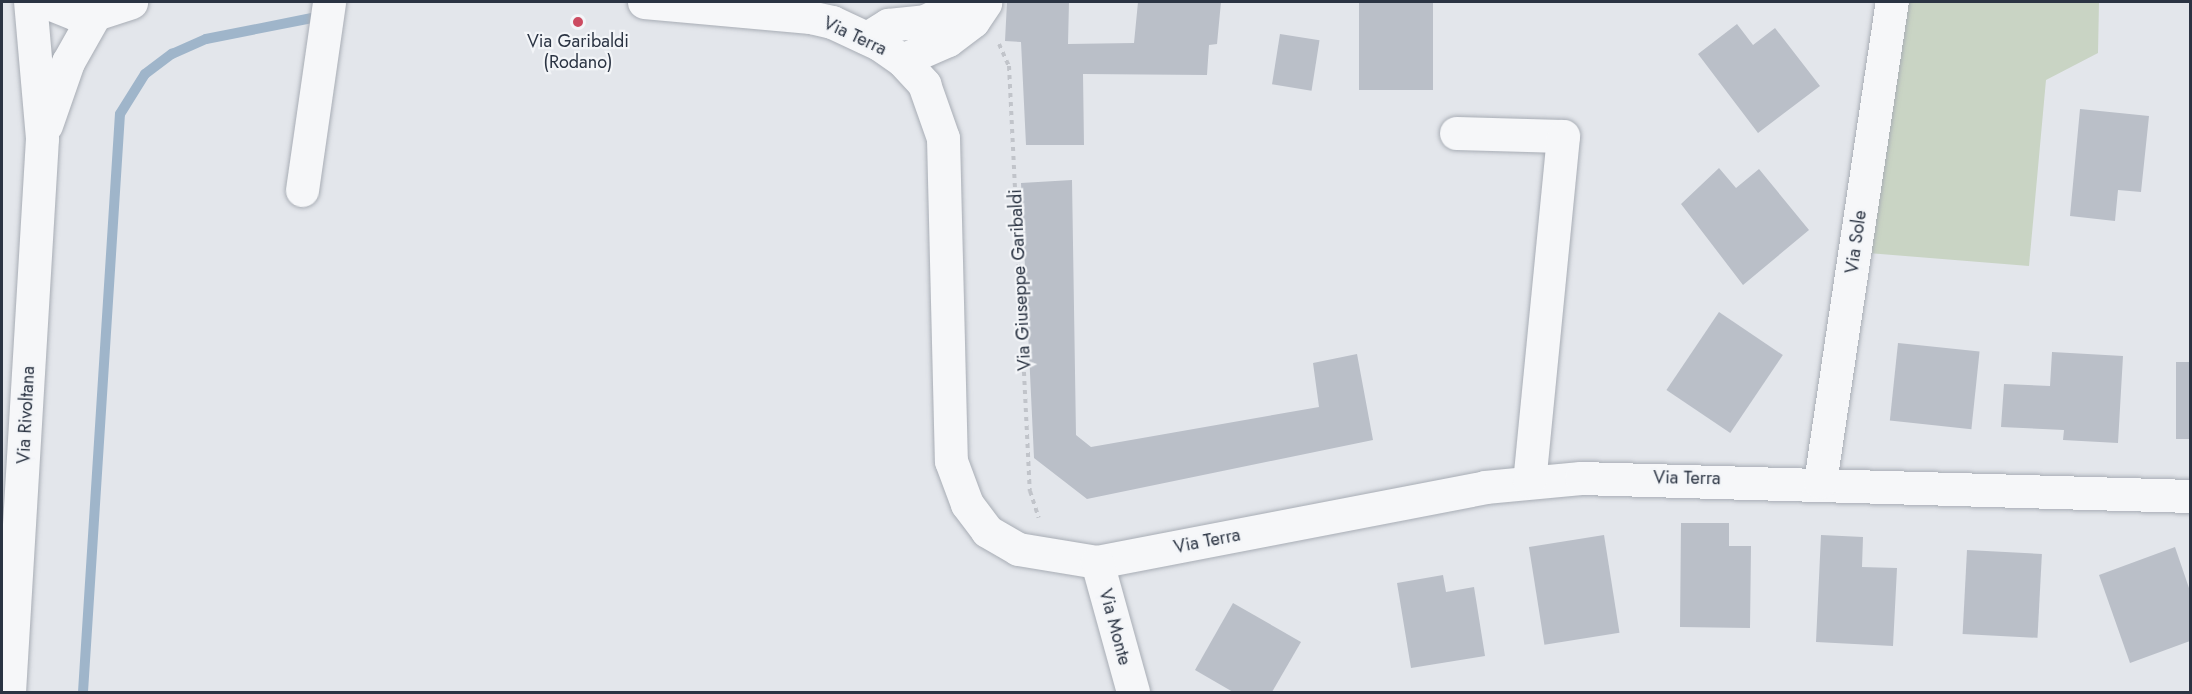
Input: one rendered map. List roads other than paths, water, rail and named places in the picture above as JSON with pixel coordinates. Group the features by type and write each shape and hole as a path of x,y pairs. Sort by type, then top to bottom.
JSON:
{"street":[{"name":"Via Rivoltana","path":"9,693 42,138 30,2"},
{"path":"46,2 76,14 95,15 131,2"},
{"path":"302,190 329,2"},
{"name":"Via Terra","path":"644,2 810,17 867,38 902,60 924,84 943,138 951,461 967,504 987,531 1018,549 1051,557 1097,562 1529,481 1649,477 2190,496"},
{"path":"867,38 888,25 926,21 963,2"},
{"path":"902,60 948,40 973,21 986,2"},
{"name":"Via Sole","path":"1820,482 1892,2"},
{"name":"Via Rivoltana","path":"42,138 68,62 95,15"},
{"path":"1456,133 1563,136 1529,481"},
{"name":"Via Monte","path":"1097,562 1133,693"}],"waterway":[{"path":"83,692 120,114 145,74 172,54 206,39 312,18"}],"place":[{"name":"Via Garibaldi (Rodano)","path":"578,22"}]}
